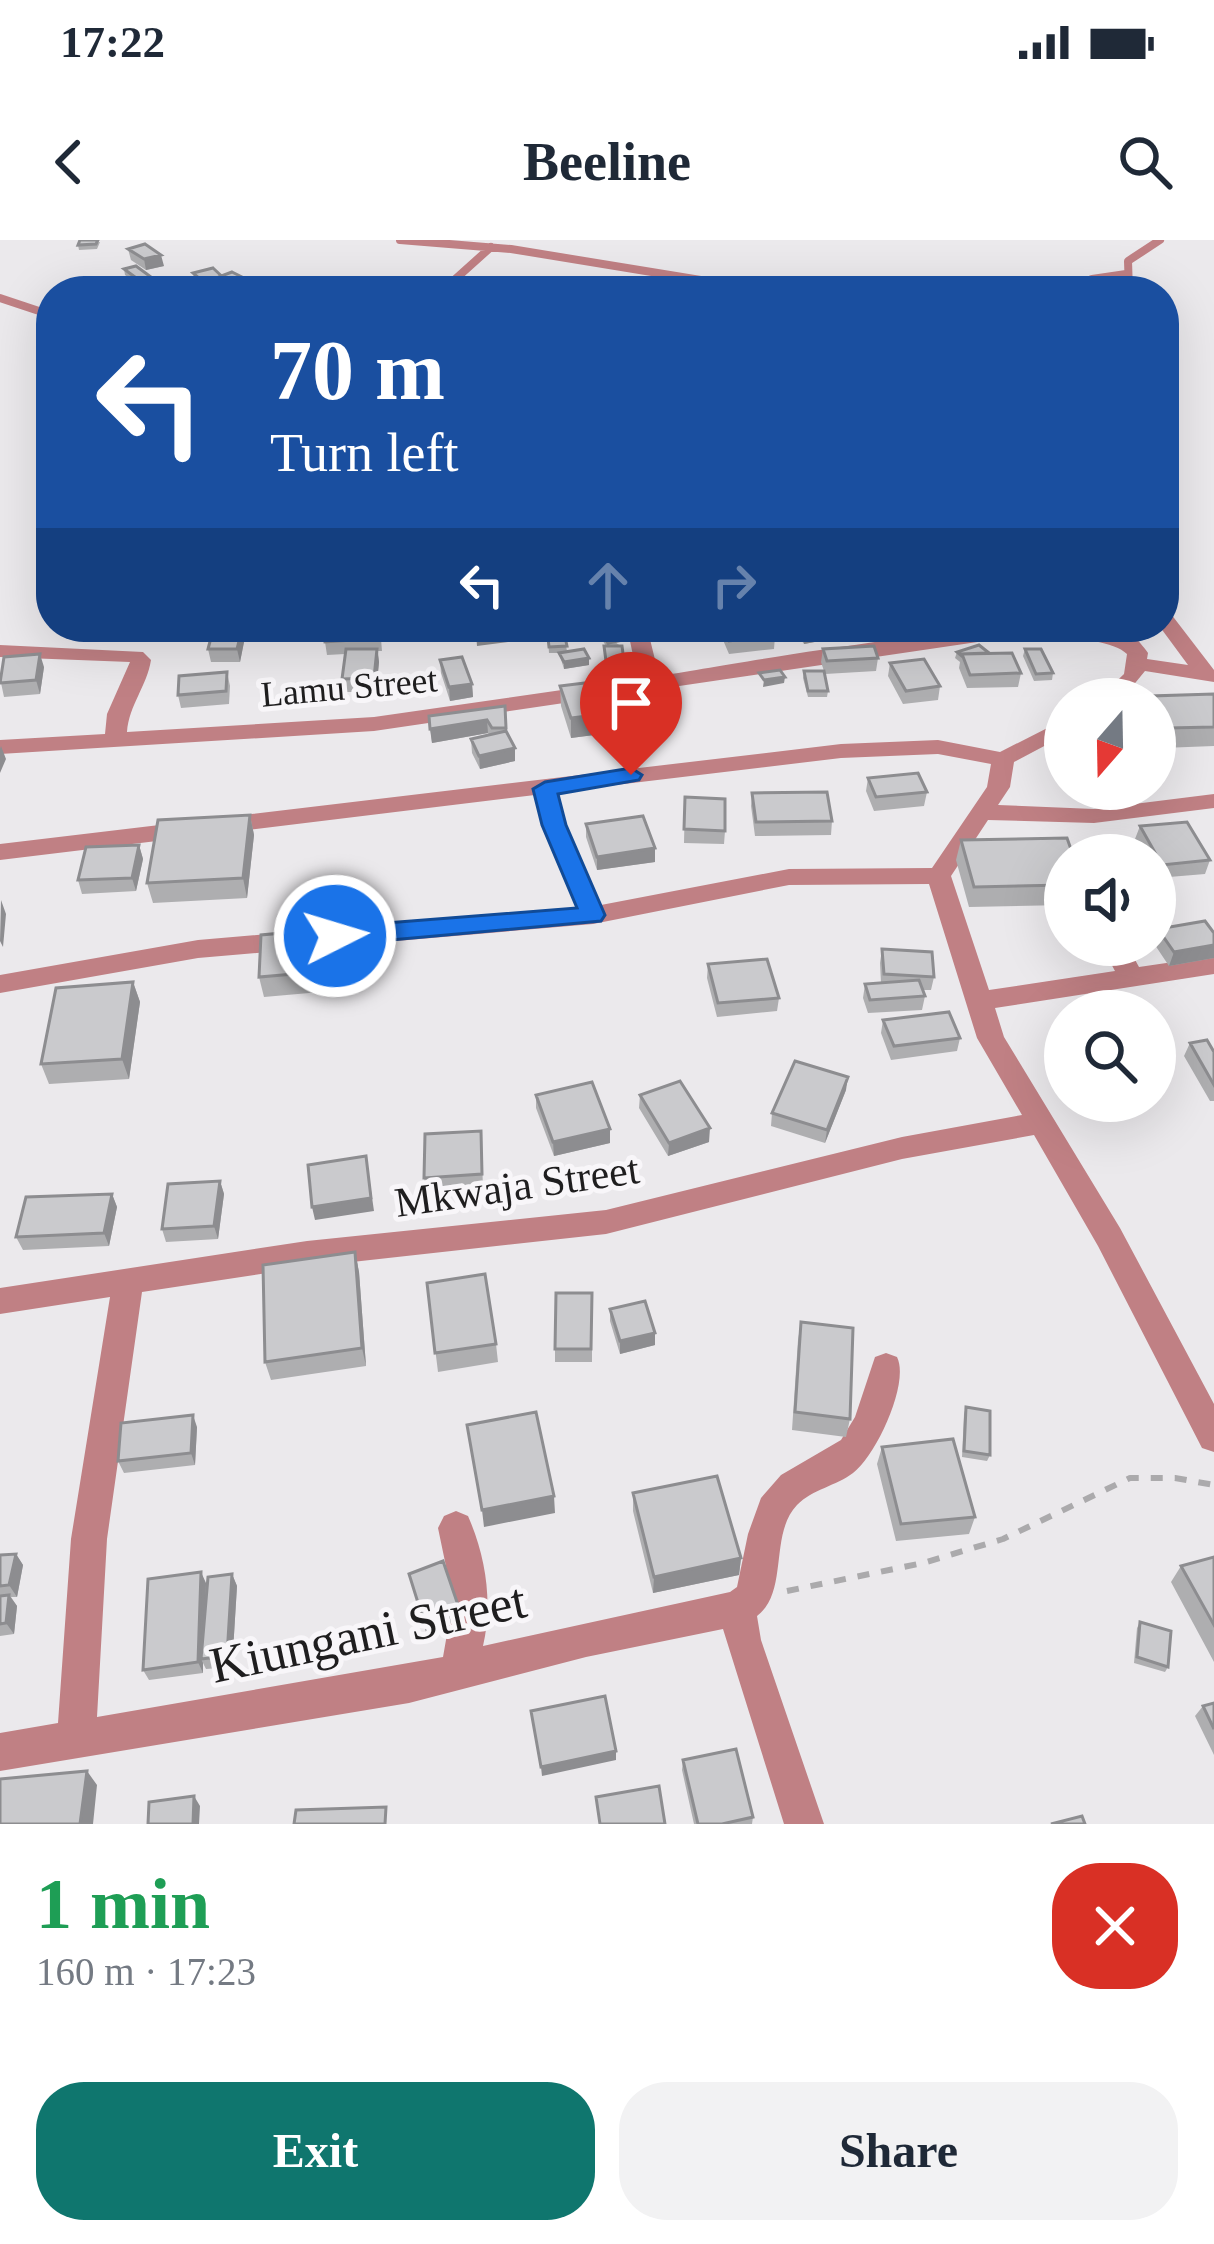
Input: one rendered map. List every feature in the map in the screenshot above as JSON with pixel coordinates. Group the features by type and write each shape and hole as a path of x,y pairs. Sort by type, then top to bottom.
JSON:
{"street":[{"path":"1179,637 1209,674"},
{"path":"640,642 649,681"},
{"name":"Lamu Street","path":"0,747 374,724 924,642"},
{"name":"Lamu Street","path":"1122,642 1138,652 1140,664"},
{"path":"0,651 136,656 141,660 140,676 118,707 116,740"},
{"path":"1133,678 1140,664 1209,674"},
{"path":"0,852 881,748 938,747 1003,759 1044,737"},
{"path":"939,876 998,787 1003,759"},
{"path":"545,789 554,825 592,915"},
{"path":"981,812 1094,816 1214,801"},
{"path":"0,984 198,950 592,915 789,877 939,876"},
{"path":"939,876 991,1038 1109,1237 1214,1437"},
{"path":"979,1001 1214,964"},
{"path":"1125,966 1130,975"},
{"name":"Mkwaja Street","path":"0,1301 308,1254 606,1222 902,1148 1040,1123"},
{"path":"76,1740 88,1539 128,1283"},
{"path":"804,1824 743,1640 745,1603 777,1502 787,1491 844,1460 856,1447 871,1420 886,1367"},
{"path":"456,1528 472,1590 473,1616 457,1672"},
{"name":"Kiungani Street","path":"0,1752 281,1708 457,1672 745,1603"}],"lane":[{"path":"400,240 491,247 673,276"},
{"path":"1110,276 1126,274 1133,256 1160,240"},
{"path":"459,276 491,247"},
{"path":"0,298 36,310"}],"path":[{"path":"745,1603 922,1563 1004,1539 1130,1478 1175,1478 1214,1485"}],"building":[{"path":"145,244 161,255 144,259 128,249"},
{"path":"136,266 150,276 134,276 124,269"},
{"path":"213,268 222,276 196,276 193,273"},
{"path":"210,642 239,642 237,649 208,649"},
{"path":"979,645 989,653 963,657 957,652"},
{"path":"604,646 622,646 624,661 606,661"},
{"path":"874,646 878,658 827,661 823,649"},
{"path":"346,649 377,649 374,678 342,679"},
{"path":"584,649 589,658 564,662 559,653"},
{"path":"1025,649 1041,649 1053,673 1036,674"},
{"path":"1012,653 1021,673 970,675 962,654"},
{"path":"40,654 36,680 0,683 4,657"},
{"path":"462,657 472,684 449,687 440,660"},
{"path":"924,659 940,686 906,691 890,663"},
{"path":"780,670 785,677 764,680 759,673"},
{"path":"804,671 824,671 828,691 808,691"},
{"path":"227,672 226,691 178,695 179,676"},
{"path":"642,676 655,708 571,718 560,686"},
{"path":"1214,694 1214,727 1176,728 1176,695"},
{"path":"505,706 506,728 492,728 487,720 430,729 429,716"},
{"path":"506,731 515,748 479,756 471,739"},
{"path":"918,773 927,792 876,797 868,778"},
{"path":"827,792 832,821 756,822 752,793"},
{"path":"685,797 725,799 725,831 684,829"},
{"path":"250,815 243,878 147,883 158,820"},
{"path":"643,816 655,848 597,857 586,824"},
{"path":"1187,822 1210,860 1176,864 1176,834 1145,834 1140,826"},
{"path":"1044,838 1044,885 974,887 961,840"},
{"path":"139,845 132,878 78,880 86,847"},
{"path":"1205,921 1214,933 1214,945 1176,952 1176,926"},
{"path":"339,928 340,970 259,977 261,935"},
{"path":"882,949 932,952 934,977 884,974"},
{"path":"767,959 779,998 718,1003 708,964"},
{"path":"919,980 925,996 870,1000 865,984"},
{"path":"133,982 122,1059 41,1064 56,988"},
{"path":"949,1012 960,1038 894,1046 883,1020"},
{"path":"1207,1040 1214,1052 1214,1085 1190,1043"},
{"path":"795,1061 848,1077 827,1130 772,1113"},
{"path":"680,1081 710,1128 669,1143 640,1095"},
{"path":"592,1082 610,1129 553,1142 536,1095"},
{"path":"481,1131 482,1174 424,1178 425,1134"},
{"path":"366,1156 371,1198 312,1207 308,1165"},
{"path":"220,1181 214,1226 162,1229 168,1184"},
{"path":"112,1194 104,1233 16,1237 26,1197"},
{"path":"355,1252 362,1348 265,1362 263,1265"},
{"path":"485,1274 496,1344 435,1353 427,1283"},
{"path":"556,1293 592,1293 591,1349 555,1349"},
{"path":"645,1301 655,1333 620,1341 610,1309"},
{"path":"801,1322 853,1328 850,1419 795,1412"},
{"path":"966,1407 990,1411 990,1455 964,1451"},
{"path":"536,1412 554,1496 482,1510 467,1425"},
{"path":"193,1415 191,1453 118,1461 121,1423"},
{"path":"953,1439 975,1517 901,1524 882,1447"},
{"path":"717,1476 741,1558 654,1577 633,1493"},
{"path":"16,1554 9,1585 0,1586 0,1555"},
{"path":"1214,1557 1214,1625 1181,1566"},
{"path":"443,1561 459,1608 424,1622 409,1574"},
{"path":"201,1572 198,1662 143,1670 148,1579"},
{"path":"232,1574 227,1656 201,1659 208,1577"},
{"path":"9,1595 6,1623 0,1624 0,1596"},
{"path":"1140,1622 1171,1631 1168,1667 1137,1657"},
{"path":"605,1696 616,1751 541,1767 531,1711"},
{"path":"1214,1703 1214,1729 1203,1706"},
{"path":"736,1749 753,1817 698,1824 683,1760"},
{"path":"87,1771 80,1824 0,1824 0,1779"},
{"path":"659,1786 665,1824 600,1824 596,1797"},
{"path":"194,1796 193,1824 148,1824 149,1802"},
{"path":"386,1807 385,1824 294,1824 296,1810"},
{"path":"1082,1816 1085,1824 1051,1824"}],"route":[{"path":"335,936 592,915 554,825 545,789 631,775"}]}
